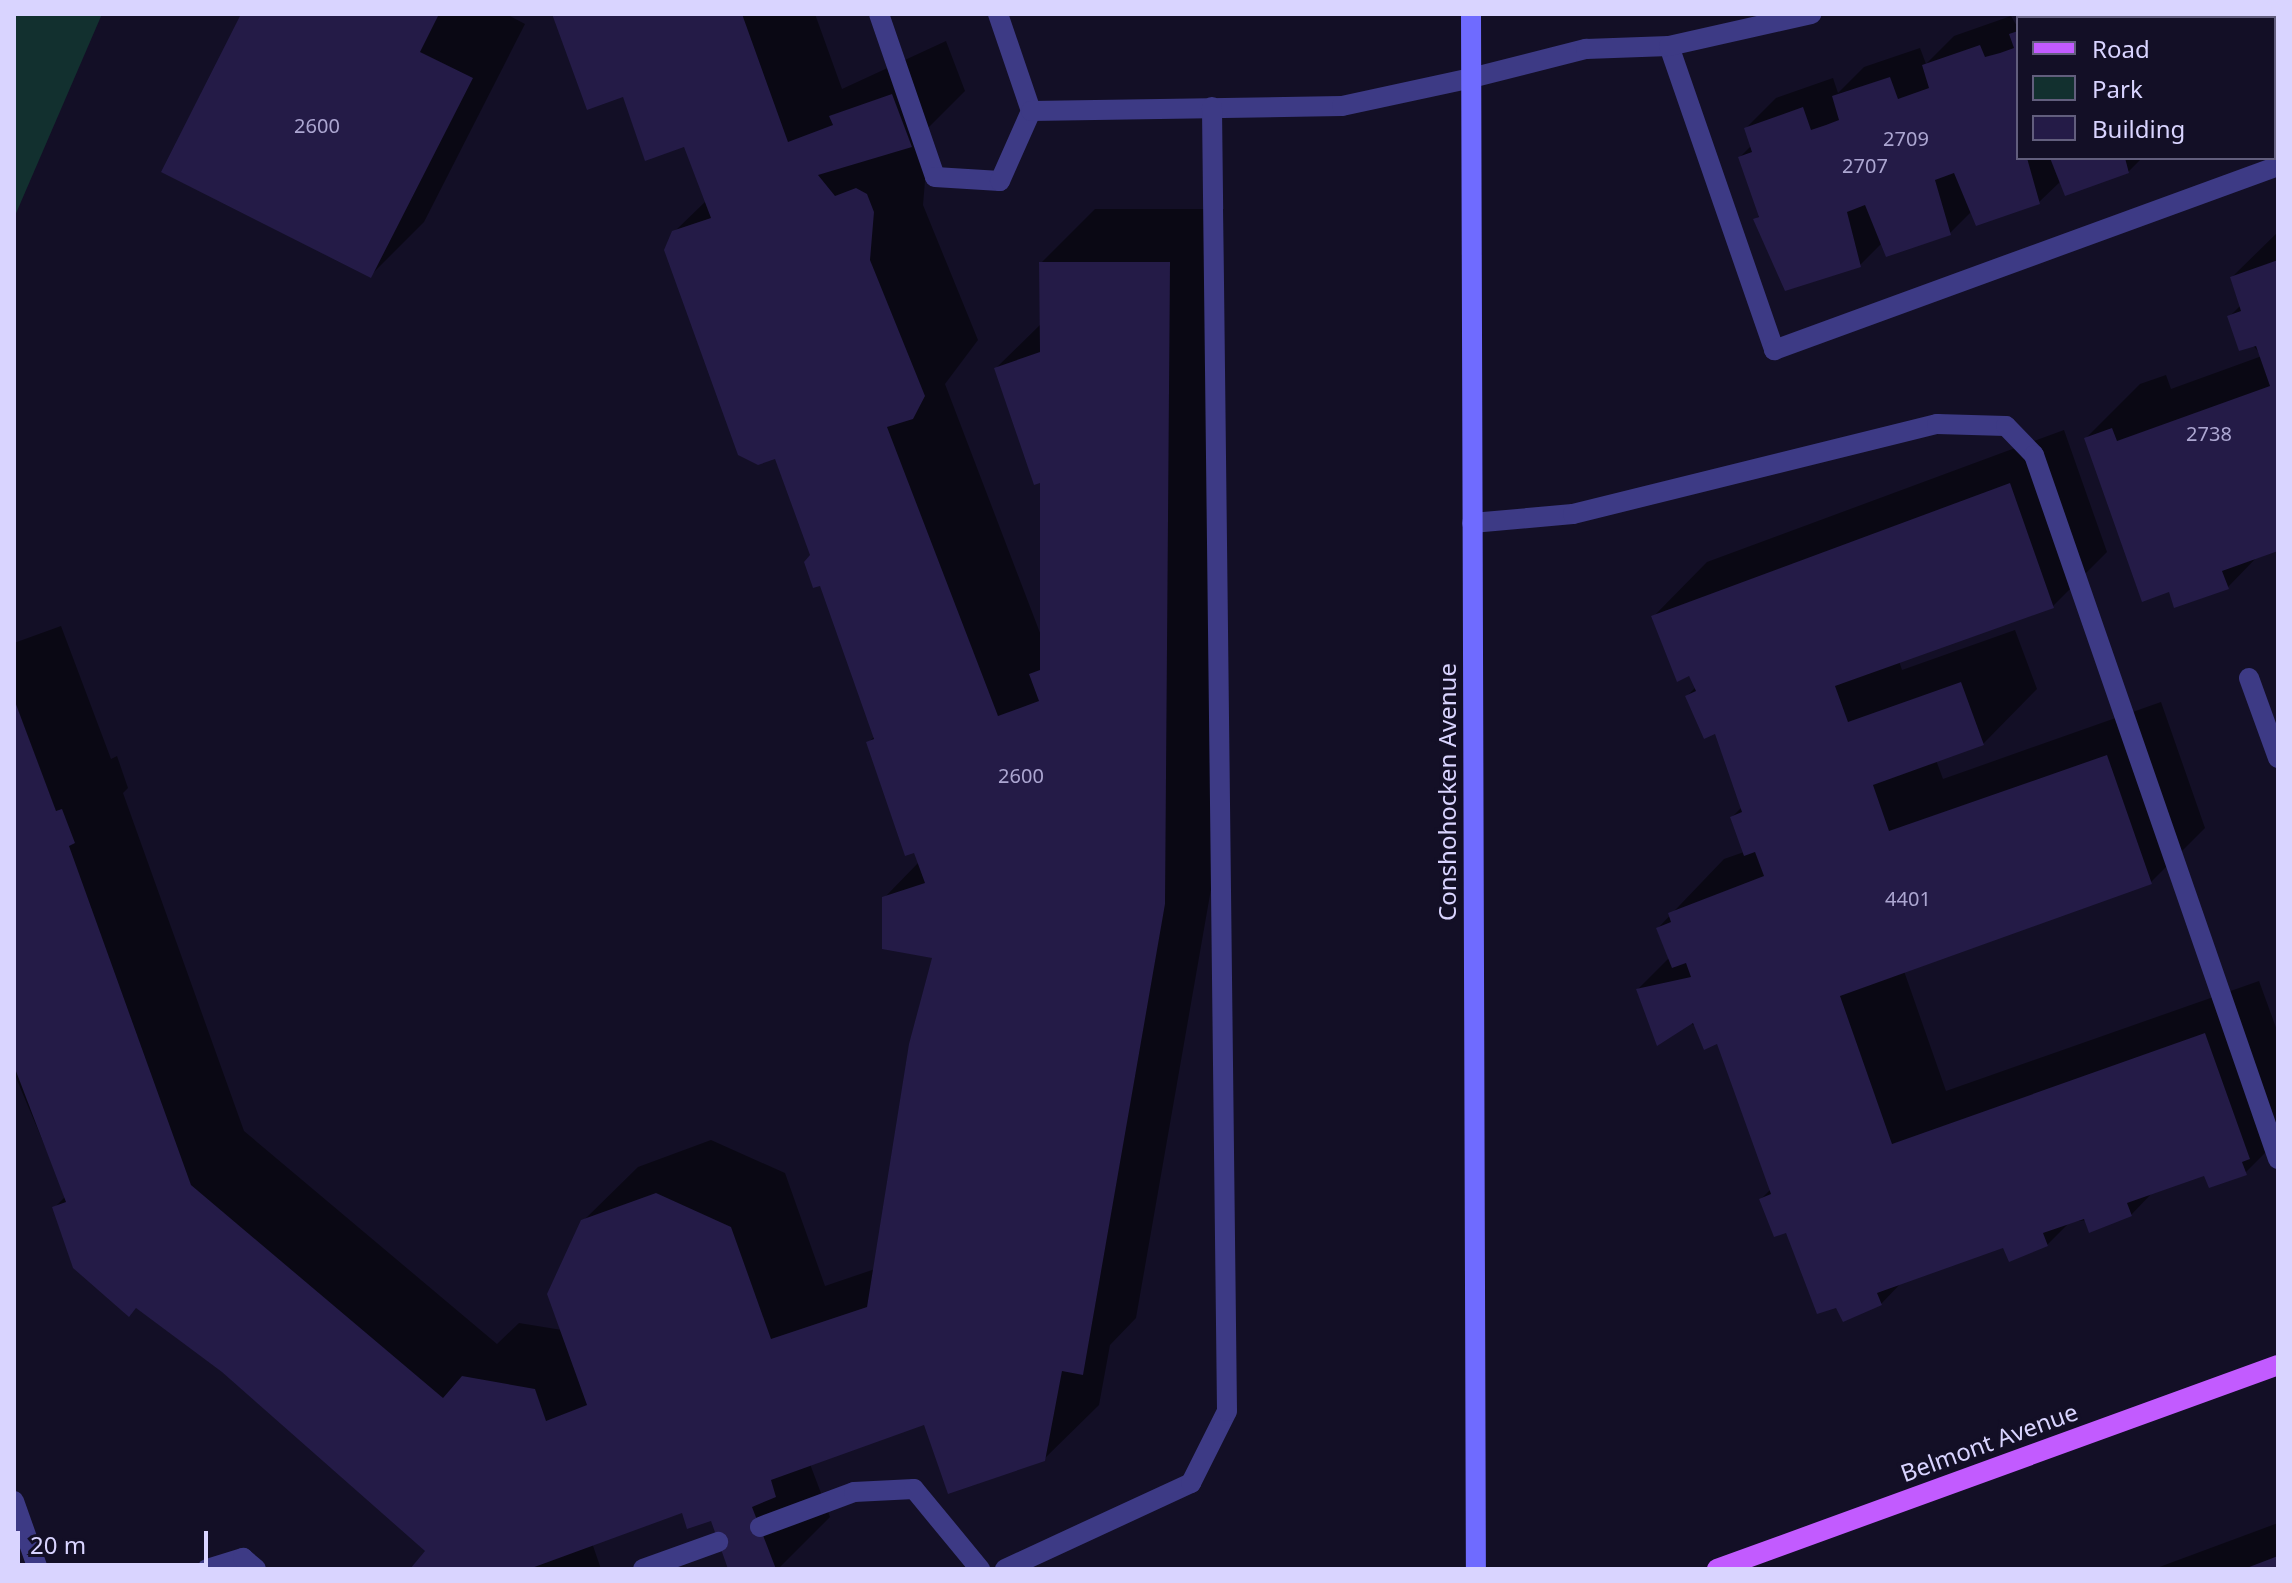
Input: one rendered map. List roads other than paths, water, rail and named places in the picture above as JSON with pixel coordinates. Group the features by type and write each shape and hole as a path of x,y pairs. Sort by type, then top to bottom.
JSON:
{"main road":[{"name":"Conshohocken Avenue","path":"1471,14 1476,1569"},
{"name":"Belmont Avenue","path":"1717,1569 2278,1365"}],"street":[{"path":"879,14 935,177 1000,181 1031,111 998,14"},
{"path":"1031,111 1367,104 1586,49 1669,46 1811,14"},
{"path":"1669,46 1774,350 2278,166"},
{"path":"1005,1569 1191,1483 1227,1411 1212,107"},
{"path":"1472,523 1573,514 1937,424 2006,426 2034,455 2278,1159"},
{"path":"2249,678 2278,758"},
{"path":"760,1527 854,1492 914,1489 980,1569"},
{"path":"14,1501 38,1569"},
{"path":"643,1569 718,1542"},
{"path":"207,1569 243,1558 256,1569"}]}
